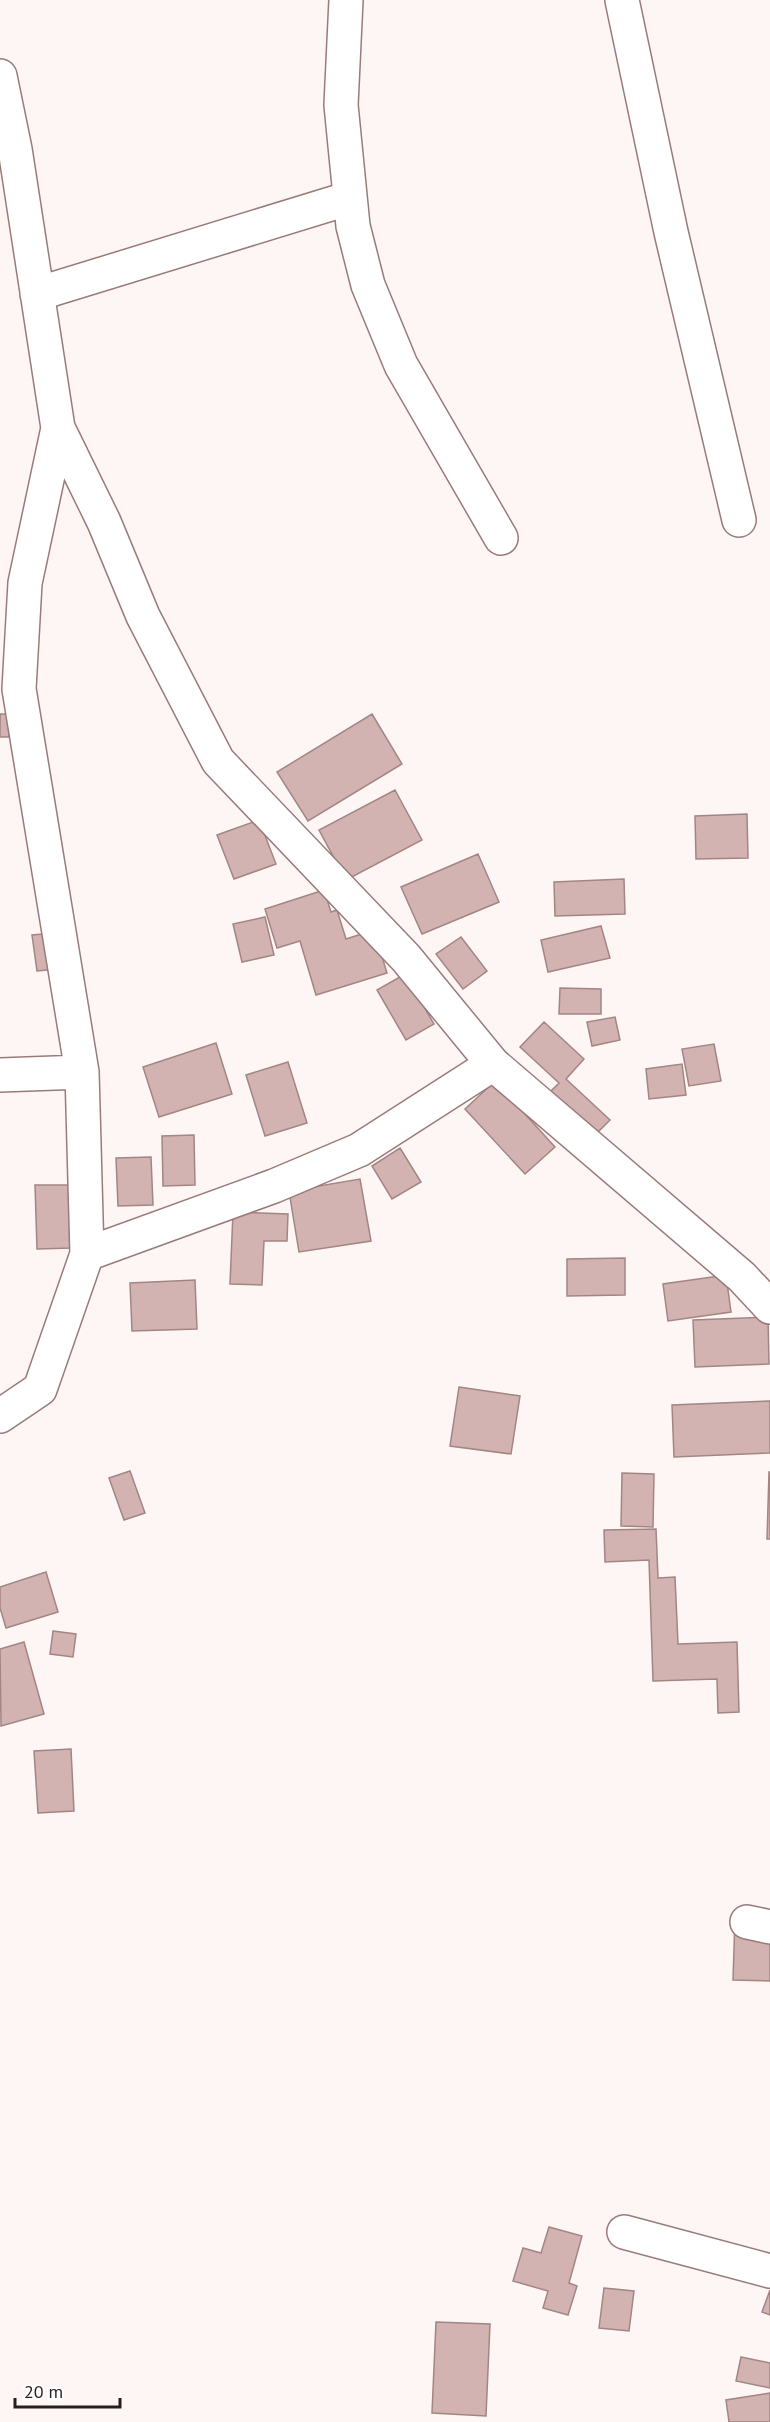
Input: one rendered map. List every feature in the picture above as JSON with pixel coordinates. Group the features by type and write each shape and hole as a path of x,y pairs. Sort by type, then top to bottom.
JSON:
{"street":[{"path":"346,0 340,105 353,226 368,285 401,365 501,538"},
{"path":"622,0 671,232 739,520"},
{"path":"0,76 15,149 58,428 104,522 142,615 218,760 406,958 493,1064 742,1277 770,1307"},
{"path":"37,294 350,198"},
{"path":"0,1416 40,1389 87,1254 82,1072 9,688 25,583 58,428"},
{"path":"87,1254 274,1186 359,1150 493,1064"},
{"path":"0,1075 82,1072"},
{"path":"624,2232 770,2271"}],"building":[{"path":"0,714 8,714 9,737 0,737"},
{"path":"372,714 402,764 308,821 277,772"},
{"path":"395,790 422,840 346,880 319,830"},
{"path":"747,814 748,858 696,859 695,816"},
{"path":"259,820 276,864 234,879 217,835"},
{"path":"478,854 499,902 422,934 401,887"},
{"path":"624,879 625,914 555,916 554,882"},
{"path":"324,890 331,912 337,910 346,939 374,930 387,973 316,995 300,941 277,948 265,909"},
{"path":"265,917 274,955 242,962 233,924"},
{"path":"601,926 610,958 548,972 541,940"},
{"path":"54,933 58,969 37,971 32,935"},
{"path":"461,937 487,971 463,989 436,954"},
{"path":"405,974 434,1024 406,1040 377,990"},
{"path":"560,988 601,989 601,1014 559,1014"},
{"path":"615,1017 620,1040 592,1046 587,1022"},
{"path":"544,1022 584,1059 566,1079 610,1120 594,1136 549,1093 559,1083 520,1047"},
{"path":"216,1043 232,1094 159,1117 143,1067"},
{"path":"714,1044 721,1081 689,1086 682,1049"},
{"path":"288,1062 307,1123 265,1136 246,1075"},
{"path":"682,1064 686,1095 649,1099 646,1069"},
{"path":"495,1081 555,1147 525,1174 465,1109"},
{"path":"194,1135 195,1185 163,1186 162,1136"},
{"path":"400,1148 421,1182 392,1199 372,1166"},
{"path":"151,1157 153,1205 118,1206 116,1158"},
{"path":"360,1179 371,1241 299,1252 289,1191"},
{"path":"35,1185 69,1185 72,1248 37,1249"},
{"path":"233,1212 288,1214 287,1241 264,1241 262,1285 230,1284"},
{"path":"625,1258 625,1295 567,1296 567,1259"},
{"path":"726,1275 731,1312 668,1321 663,1284"},
{"path":"195,1280 197,1329 132,1331 130,1283"},
{"path":"768,1317 769,1364 695,1367 693,1320"},
{"path":"459,1387 520,1396 511,1454 450,1446"},
{"path":"770,1401 770,1453 674,1457 672,1405"},
{"path":"130,1471 145,1513 124,1520 109,1478"},
{"path":"769,1472 770,1539 767,1539"},
{"path":"622,1473 654,1474 653,1527 621,1526"},
{"path":"656,1529 658,1578 675,1577 678,1644 737,1642 739,1712 718,1713 717,1679 653,1681 649,1560 605,1562 604,1530"},
{"path":"46,1572 58,1612 6,1628 0,1608 0,1587"},
{"path":"53,1631 76,1634 73,1657 50,1654"},
{"path":"24,1642 44,1714 1,1726 0,1649"},
{"path":"71,1749 74,1811 38,1813 34,1751"},
{"path":"735,1918 770,1920 770,1981 733,1980"},
{"path":"549,2227 582,2236 569,2283 577,2286 568,2315 543,2308 548,2291 513,2281 523,2248 541,2253"},
{"path":"604,2288 634,2291 629,2331 599,2328"},
{"path":"770,2290 770,2315 762,2312"},
{"path":"436,2322 490,2324 486,2416 432,2413"},
{"path":"741,2357 770,2363 770,2388 736,2381"},
{"path":"770,2393 770,2422 729,2422 726,2400"}]}
